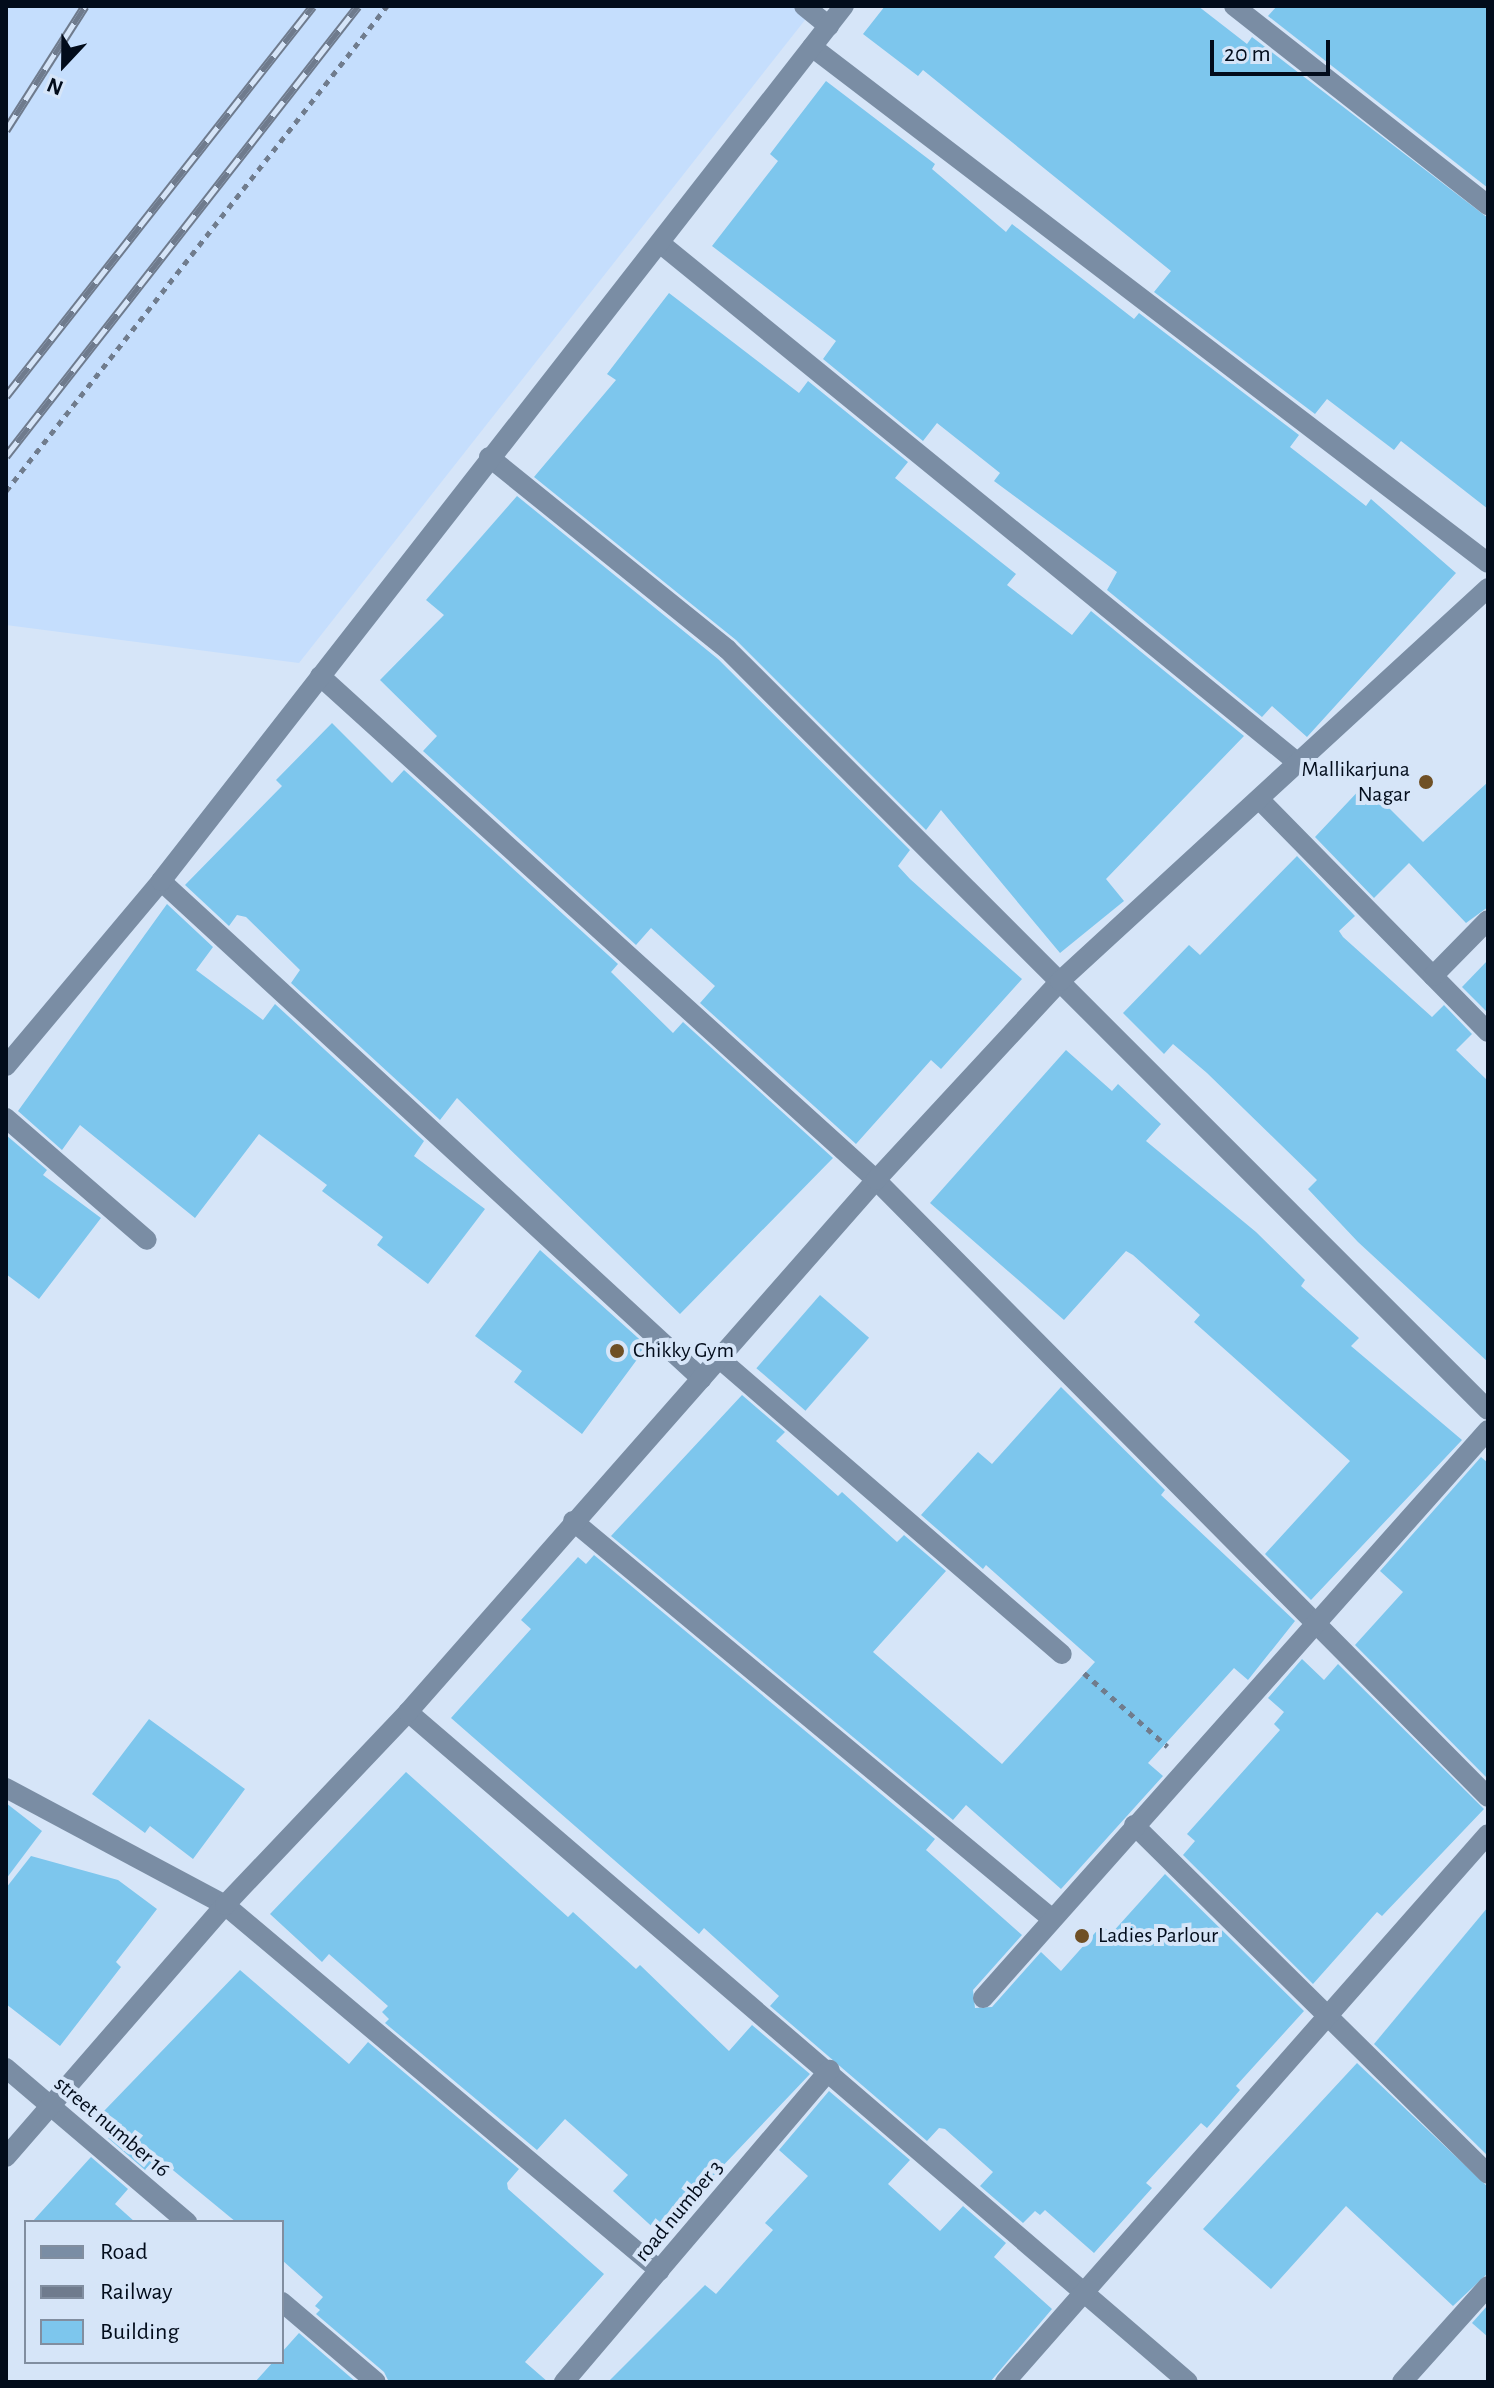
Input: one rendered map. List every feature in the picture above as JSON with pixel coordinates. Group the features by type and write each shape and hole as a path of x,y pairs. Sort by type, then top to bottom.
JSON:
{"street":[{"path":"804,6 829,26"},
{"path":"6,1066 161,881 844,6"},
{"path":"1234,6 1488,205"},
{"path":"812,47 1488,563"},
{"path":"661,244 1298,763"},
{"path":"489,457 727,649 1488,1410"},
{"path":"6,2157 225,1905 408,1712 573,1521 721,1360 876,1180 1060,981 1488,588"},
{"path":"320,676 876,1180 1488,1797"},
{"path":"1259,799 1488,1032"},
{"path":"161,881 702,1379"},
{"path":"1433,976 1488,920"},
{"path":"6,1118 147,1240"},
{"path":"721,1360 1062,1654"},
{"path":"983,1998 1488,1430"},
{"path":"573,1521 1051,1918"},
{"path":"408,1712 830,2070 1188,2382"},
{"path":"6,1788 225,1905 660,2271"},
{"path":"1134,1825 1488,2174"},
{"path":"1005,2382 1324,2014 1488,1834"},
{"name":"street number 16","path":"6,2068 185,2220"},
{"name":"road number 3","path":"564,2382 830,2070"},
{"path":"1402,2382 1488,2286"},
{"path":"284,2304 376,2382"}],"path":[{"path":"6,491 387,6"},
{"path":"1062,1654 1188,1765"}],"shaded area":[{"path":"6,6 816,6 299,663 6,625"}],"building":[{"path":"885,6 1198,6 1247,44 1252,37 1488,218 1488,509 1401,441 1394,450 1327,399 1315,414 1154,292 1171,271 923,70 918,76 863,34"},
{"path":"1277,6 1488,6 1488,188 1268,16"},
{"path":"826,81 935,164 932,169 1006,232 1012,224 1134,319 1139,313 1299,435 1290,447 1366,506 1371,499 1456,573 1307,737 1272,706 1262,717 1107,590 1117,572 994,481 1000,473 937,423 923,441 823,359 836,341 712,246 778,161 770,154"},
{"path":"669,293 799,393 808,381 908,462 895,478 1016,574 1007,585 1072,635 1091,611 1244,736 1106,879 1124,901 1060,953 941,810 926,830 736,640 534,477 616,380 607,374"},
{"path":"517,496 718,659 910,850 898,866 910,879 1022,979 941,1069 931,1060 856,1144 700,1003 715,986 651,928 636,945 423,751 437,736 380,680 444,615 426,600"},
{"path":"332,723 392,783 404,770 618,964 611,972 673,1033 683,1022 833,1158 680,1314 457,1098 440,1120 291,983 300,970 246,917 237,915 229,926 185,885 282,786 276,780"},
{"path":"1488,782 1488,907 1466,923 1409,863 1374,898 1315,837 1365,784 1423,842"},
{"path":"1297,856 1355,916 1339,931 1343,937 1432,1017 1444,1005 1472,1034 1456,1050 1488,1081 1488,1362 1358,1242 1308,1189 1317,1180 1207,1073 1173,1044 1164,1054 1123,1013 1189,945 1200,955"},
{"path":"167,904 213,947 196,970 263,1020 275,1004 424,1141 414,1156 485,1209 428,1284 377,1245 383,1237 322,1191 327,1185 259,1134 195,1218 80,1125 62,1150 18,1111"},
{"path":"1488,960 1488,1013 1462,987"},
{"path":"1066,1050 1112,1091 1118,1084 1161,1124 1146,1141 1256,1232 1305,1280 1301,1286 1359,1338 1351,1346 1462,1440 1311,1600 1265,1554 1350,1461 1194,1322 1200,1315 1133,1255 1126,1251 1064,1320 930,1203"},
{"path":"6,1135 47,1170 43,1175 101,1218 39,1299 6,1274"},
{"path":"540,1250 647,1346 582,1434 514,1382 522,1371 475,1336"},
{"path":"820,1295 869,1338 805,1411 756,1368"},
{"path":"1061,1387 1165,1490 1161,1495 1295,1621 1248,1680 1234,1668 1148,1763 1163,1776 1061,1889 966,1805 953,1820 611,1536 742,1395 785,1432 776,1441 838,1496 842,1492 897,1542 904,1535 946,1571 873,1652 1002,1764 1095,1662 986,1565 983,1569 921,1515 978,1452 992,1464"},
{"path":"1481,1457 1488,1463 1488,1779 1355,1645 1403,1592 1380,1571"},
{"path":"594,1555 935,1839 926,1850 1022,1935 973,1990 975,2008 992,2007 1041,1952 1061,1971 1102,1925 1111,1934 1165,1874 1304,2011 1236,2086 1240,2090 1207,2128 1201,2123 1146,2183 1152,2188 1094,2253 1045,2210 1040,2215 1035,2211 1023,2223 980,2186 993,2172 945,2129 939,2128 927,2141 770,2006 779,1996 704,1928 699,1934 451,1718 531,1629 521,1620 578,1557 586,1564"},
{"path":"1302,1659 1324,1680 1338,1664 1484,1809 1382,1916 1377,1912 1313,1984 1183,1855 1195,1841 1187,1834 1280,1730 1274,1724 1284,1712 1268,1698"},
{"path":"149,1719 245,1789 193,1859 150,1826 145,1833 92,1794"},
{"path":"406,1772 568,1917 573,1912 636,1969 640,1965 729,2051 752,2025 810,2074 659,2233 613,2191 628,2175 565,2119 537,2150 385,2023 389,2019 382,2012 388,2006 329,1954 322,1962 270,1914"},
{"path":"6,1803 42,1831 6,1879"},
{"path":"31,1856 118,1880 157,1909 116,1962 121,1967 60,2046 6,2004 6,1888"},
{"path":"1488,1907 1488,2156 1374,2044"},
{"path":"240,1970 349,2064 368,2042 519,2169 507,2183 508,2189 604,2274 525,2362 548,2382 389,2382 384,2372 316,2314 320,2310 315,2306 323,2297 284,2262 284,2220 234,2220 157,2157 145,2170 108,2138 119,2125 104,2111"},
{"path":"1357,2063 1488,2187 1488,2273 1453,2306 1346,2206 1271,2289 1203,2229"},
{"path":"829,2091 910,2160 888,2184 940,2231 963,2206 1006,2243 994,2257 1052,2309 990,2382 608,2382 705,2285 716,2294 773,2230 765,2223 808,2176 779,2150"},
{"path":"91,2157 128,2189 115,2204 133,2220 34,2220"},
{"path":"1488,2305 1488,2337 1472,2323"},
{"path":"299,2333 356,2382 255,2382 271,2364 284,2364 284,2350"}],"railway":[{"path":"6,130 85,6"},
{"path":"6,396 313,6"},
{"path":"6,456 358,6"}],"place":[{"name":"Mallikarjuna Nagar","path":"1426,782"},
{"name":"Chikky Gym","path":"617,1351"},
{"name":"Ladies Parlour","path":"1082,1936"}]}
